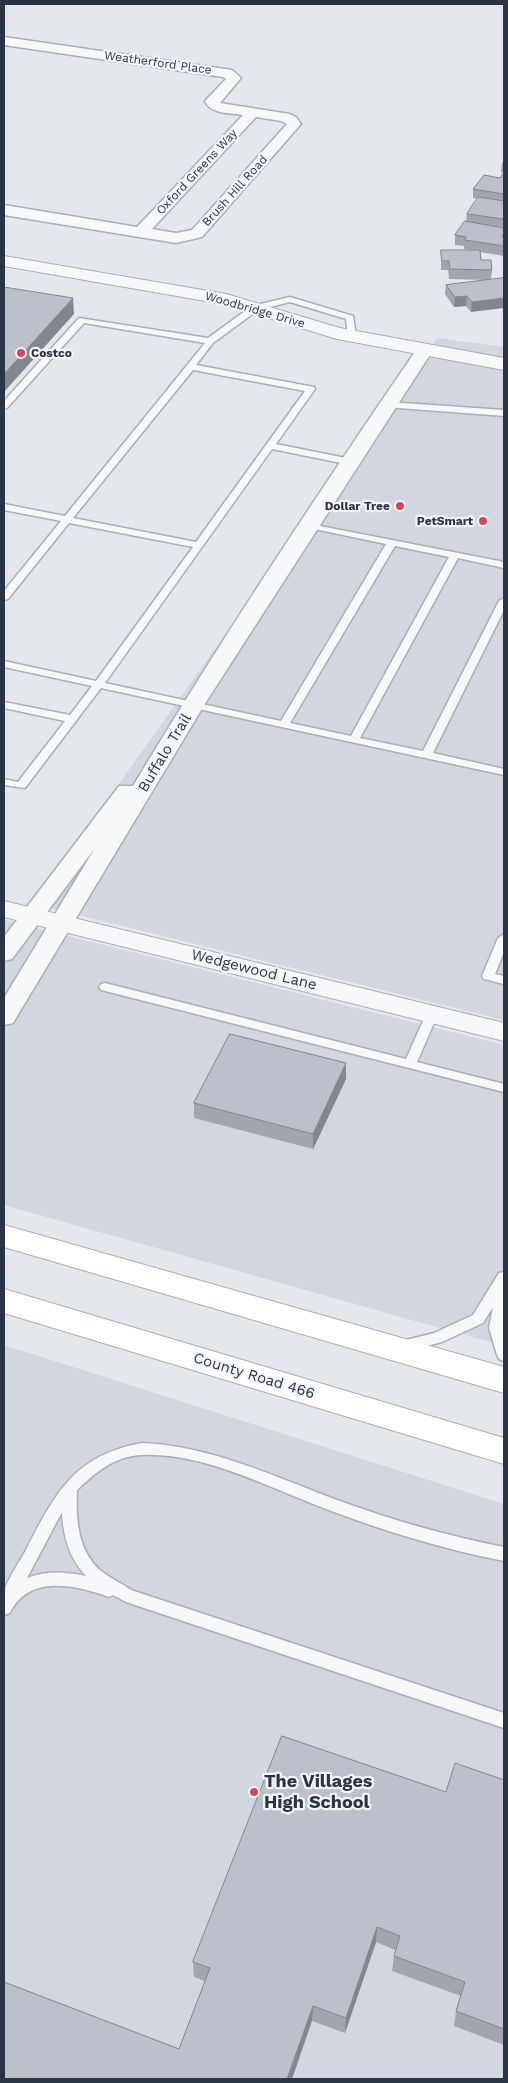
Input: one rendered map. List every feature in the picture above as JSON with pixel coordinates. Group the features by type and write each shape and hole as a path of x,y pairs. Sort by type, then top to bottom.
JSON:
{"main road":[{"path":"4,1236 504,1380"},
{"name":"County Road 466","path":"4,1301 504,1452"}],"street":[{"name":"Weatherford Place","path":"4,41 227,73 232,75 233,79 212,103 218,108 252,113"},
{"path":"4,56 19,44"},
{"name":"Brush Hill Road","path":"4,210 179,238 196,235 294,124 285,117 252,113"},
{"name":"Oxford Greens Way","path":"141,232 252,113"},
{"name":"Woodbridge Drive","path":"4,261 189,292 255,308 352,336 504,364"},
{"path":"194,704 308,525 425,350"},
{"name":"Buffalo Trail","path":"4,953 30,916 194,704"},
{"name":"Buffalo Trail","path":"4,1017 64,923 194,704"},
{"name":"Wedgewood Lane","path":"4,909 504,1032"}],"lane":[{"path":"4,597 210,341 255,308"},
{"path":"4,406 82,320 210,341"},
{"path":"4,782 21,786 99,684 312,389 191,367"},
{"path":"388,405 504,413"},
{"path":"270,446 351,462"},
{"path":"4,507 199,545"},
{"path":"308,525 504,565"},
{"path":"284,724 392,542"},
{"path":"354,739 456,555"},
{"path":"427,755 504,601"},
{"path":"4,664 427,755 503,768"},
{"path":"4,705 72,720"},
{"path":"504,938 488,976 504,980"},
{"path":"105,987 504,1088"},
{"path":"410,1063 432,1014"},
{"path":"396,1348 437,1338 478,1319 504,1276"},
{"path":"504,1286 496,1328 504,1355"},
{"path":"504,1554 468,1548 407,1530 193,1455 152,1449 120,1452 93,1466 70,1488 53,1512 4,1608 21,1588 39,1580 69,1579 93,1584 504,1721"},
{"path":"70,1488 69,1511 73,1543 93,1573 126,1595"}],"shaded area":[{"path":"437,338 504,347 504,358 432,346"},
{"path":"424,356 504,370 504,1020 33,904"},
{"path":"4,920 504,1045 504,1346 4,1205"},
{"name":"The Villages High School","path":"4,1345 504,1504 504,2079 4,2079"}],"building":[{"path":"503,174 504,194 473,189 484,175 500,178"},
{"path":"478,197 504,201 504,219 467,214"},
{"path":"465,221 504,228 502,237 504,237 504,246 465,240 466,237 455,235"},
{"path":"441,250 480,250 481,260 491,260 492,270 450,269 449,261 442,261"},
{"path":"504,278 504,298 472,302 467,296 455,297 446,285"},
{"name":"Costco","path":"4,287 73,298 4,374"},
{"path":"230,1034 346,1063 313,1134 194,1103"},
{"path":"282,1736 446,1792 455,1763 504,1780 504,2029 456,2011 465,1982 394,1956 400,1936 377,1927 346,2018 313,2006 287,2079 4,2079 4,1982 179,2049 210,1968 193,1962"}],"place":[{"name":"Costco","path":"21,353"},
{"name":"Dollar Tree","path":"400,506"},
{"name":"PetSmart","path":"483,521"},
{"name":"The Villages High School","path":"254,1792"}]}
